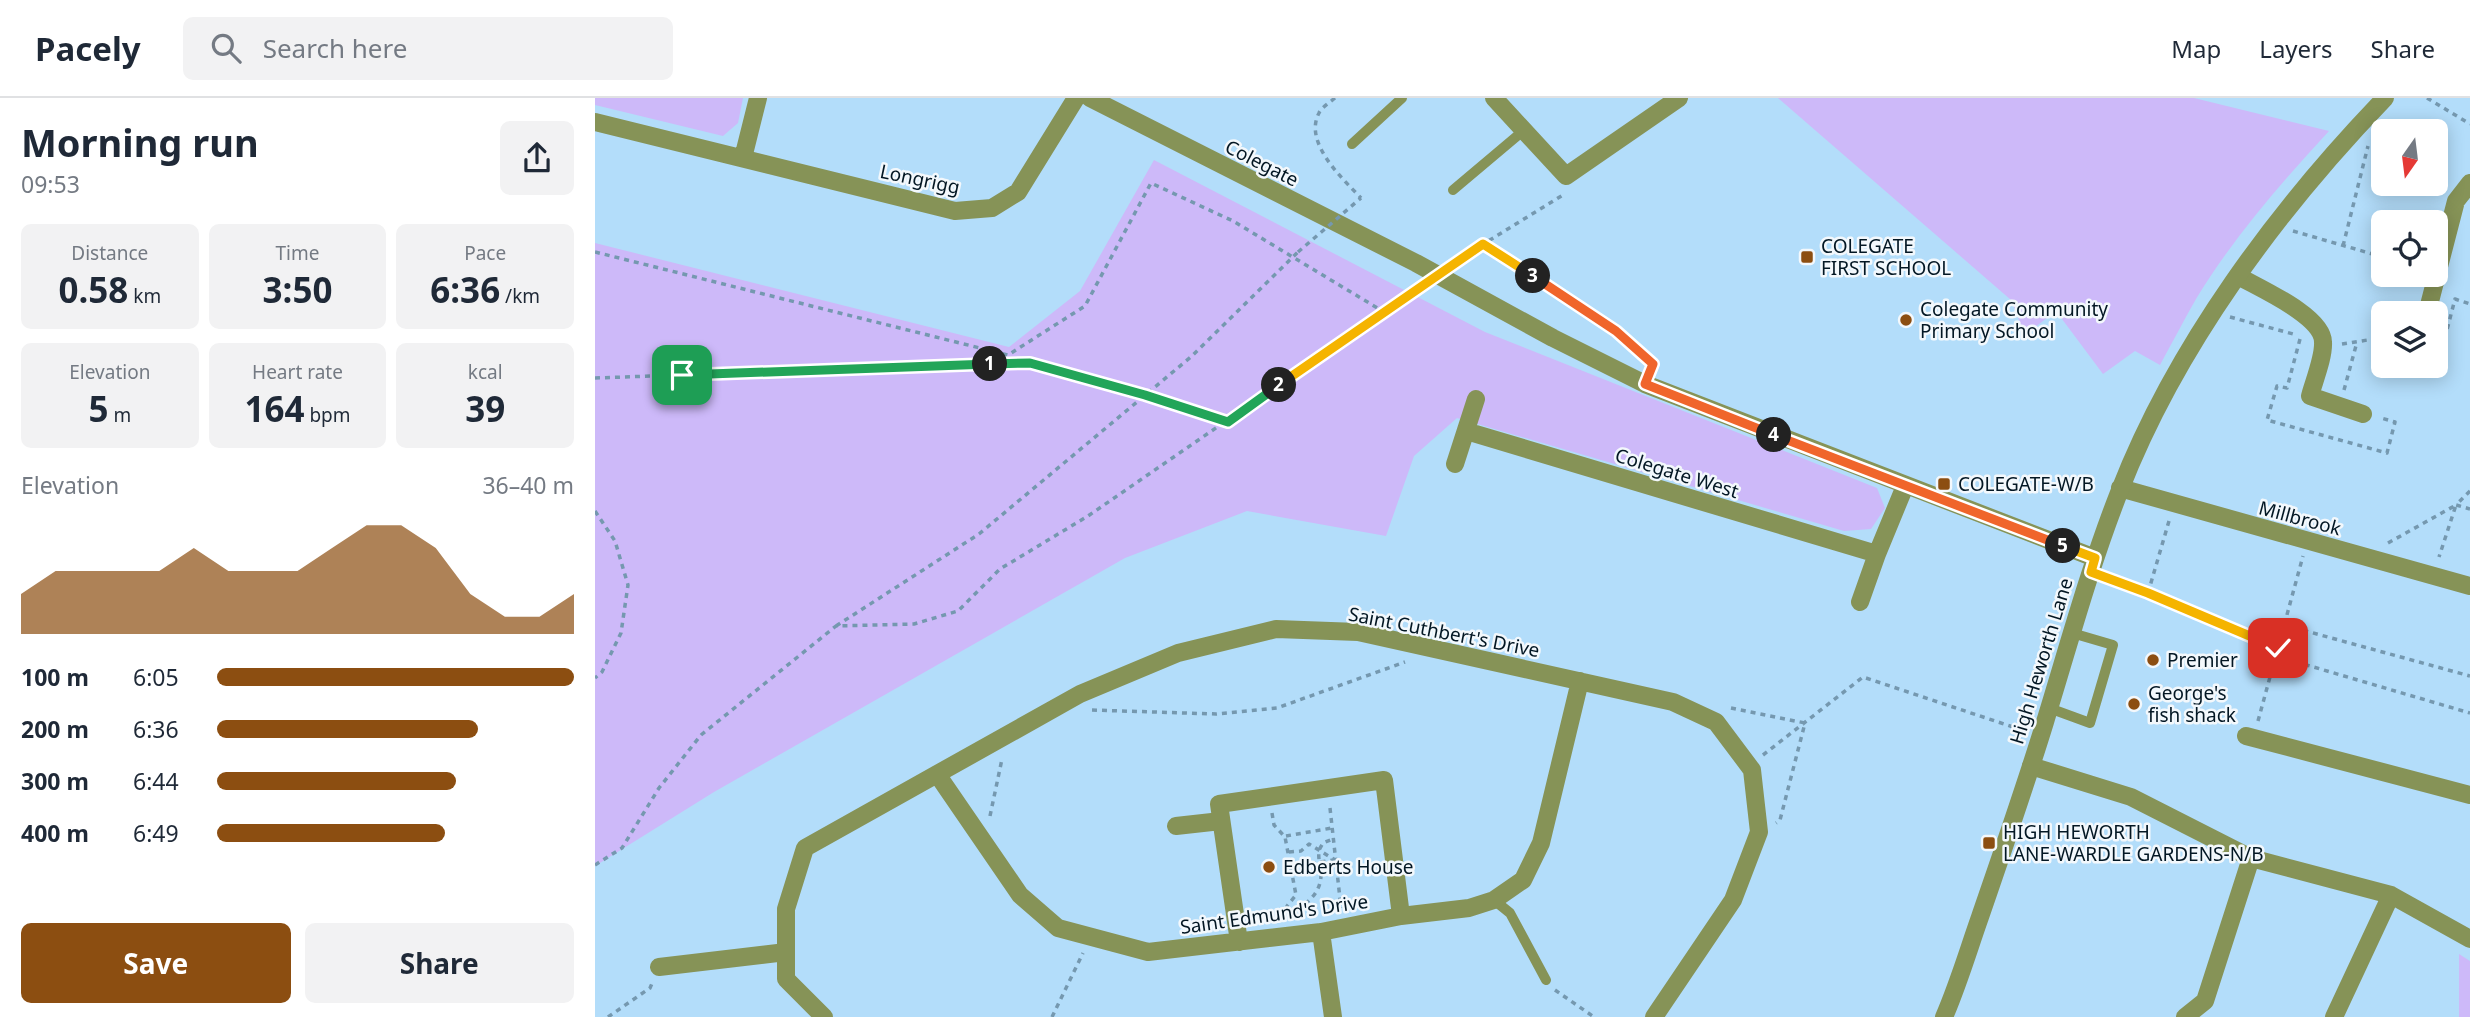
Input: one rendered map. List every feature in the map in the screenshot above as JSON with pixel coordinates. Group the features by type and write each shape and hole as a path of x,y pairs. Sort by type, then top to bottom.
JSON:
{"street":[{"path":"743,158 758,98"},
{"name":"Longrigg","path":"595,122 955,211 992,208 1018,192 1076,98"},
{"name":"Colegate","path":"1090,98 1416,263 1553,338 1645,384"},
{"path":"1494,98 1566,176 1679,98"},
{"name":"High Heworth Lane","path":"1944,1017 2031,766 2093,565 2120,488 2181,366 2238,276 2311,179 2385,98"},
{"path":"2430,301 2456,201 2470,183"},
{"path":"2238,276 2302,314 2318,328 2323,343 2311,396 2363,414"},
{"path":"1645,384 1905,486 2093,565"},
{"path":"1455,464 1476,399"},
{"name":"Colegate West","path":"1466,432 1877,554"},
{"path":"1860,602 1905,486"},
{"name":"Millbrook","path":"2120,488 2470,586"},
{"name":"Saint Cuthbert's Drive","path":"824,1017 786,978 786,909 806,848 1080,694 1178,653 1276,629 1358,632 1673,702 1716,722 1752,770 1759,832 1733,900 1654,1017"},
{"name":"Saint Edmund's Drive","path":"937,774 1020,895 1058,928 1148,952 1321,932 1401,916 1469,908 1494,900 1523,880 1541,843 1580,681"},
{"path":"2250,737 2470,795"},
{"path":"2031,766 2131,797 2251,858 2391,895 2470,939"},
{"path":"1239,942 1219,804 1384,780 1401,916"},
{"path":"1176,826 1221,821"},
{"path":"2185,1017 2207,1009 2251,858"},
{"path":"2334,1017 2391,895"},
{"path":"1321,932 1333,1017"},
{"path":"659,967 786,951"}],"lane":[{"path":"1352,144 1402,98"},
{"path":"1453,190 1523,131"},
{"path":"2049,708 2090,723 2113,645 2072,633"},
{"path":"1494,900 1510,913 1546,979"}],"path":[{"path":"595,865 622,848 659,788 701,735 836,626 979,534 1192,356 1298,252 1361,198 1329,163 1315,136 1319,113 1335,98"},
{"path":"2427,98 2470,124"},
{"path":"2343,246 2368,146 2353,131"},
{"path":"836,626 914,624 958,611 1000,569 1088,516 1228,422 1472,251 1566,193 1566,176"},
{"path":"595,252 1008,355 1085,306 1151,183 1233,222 1384,312"},
{"path":"2274,225 2371,254"},
{"path":"1483,244 1616,331 1653,364 1645,384"},
{"path":"2448,326 2455,299 2470,304"},
{"path":"2340,406 2357,342"},
{"path":"595,378 1030,363 1145,395 1228,422"},
{"path":"2364,556 2456,505 2470,491"},
{"path":"2148,593 2173,505"},
{"path":"2456,505 2470,509"},
{"path":"2432,575 2456,505"},
{"path":"595,511 615,541 628,584 621,633 602,672 595,678"},
{"path":"2250,737 2276,656 2307,541"},
{"path":"2093,565 2148,593 2278,648"},
{"path":"2284,625 2470,676"},
{"path":"1055,708 1216,714 1277,708 1437,650"},
{"path":"2276,656 2470,713"},
{"path":"1749,766 1863,677 2040,736"},
{"path":"1721,706 1805,723"},
{"path":"1759,832 1780,820 1805,723"},
{"path":"984,842 1008,734"},
{"path":"1327,788 1339,897"},
{"path":"1269,797 1274,825 1285,836 1296,895 1287,906 1291,936"},
{"path":"1285,836 1332,828"},
{"path":"1309,832 1309,844"},
{"path":"1288,914 1312,899 1319,887 1321,873 1319,850 1323,843 1333,839"},
{"path":"1288,853 1301,850 1309,844"},
{"path":"1309,844 1335,860"},
{"path":"1291,867 1335,860"},
{"path":"1052,1017 1091,937"},
{"path":"608,1017 650,988 659,967"},
{"path":"1546,979 1553,988 1594,1017"}],"shaded area":[{"path":"595,98 743,98 738,123 723,136 595,105"},
{"path":"1778,98 2194,98 2329,131 2276,191 2226,254 2196,299 2160,365 2135,351 2103,374 2056,311 2025,335 2011,300"},
{"path":"1154,160 1485,332 1877,488 1885,508 1871,529 1844,531 1457,418 1414,456 1386,536 1247,511 1125,558 714,792 595,866 595,243 1009,347 1080,291"},
{"path":"2459,954 2470,961 2470,1017 2459,1017"}],"place":[{"name":"COLEGATE FIRST SCHOOL","path":"1807,257"},
{"name":"Colegate Community Primary School","path":"1906,320"},
{"name":"COLEGATE-W/B","path":"1944,484"},
{"name":"Premier","path":"2153,660"},
{"name":"George's fish shack","path":"2134,704"},
{"name":"HIGH HEWORTH LANE-WARDLE GARDENS-N/B","path":"1989,843"},
{"name":"Edberts House","path":"1269,867"}],"route":[{"path":"682,375 1030,363 1145,395 1228,422 1483,244 1616,331 1653,364 1645,384 2095,558 2091,572 2278,648"}]}
